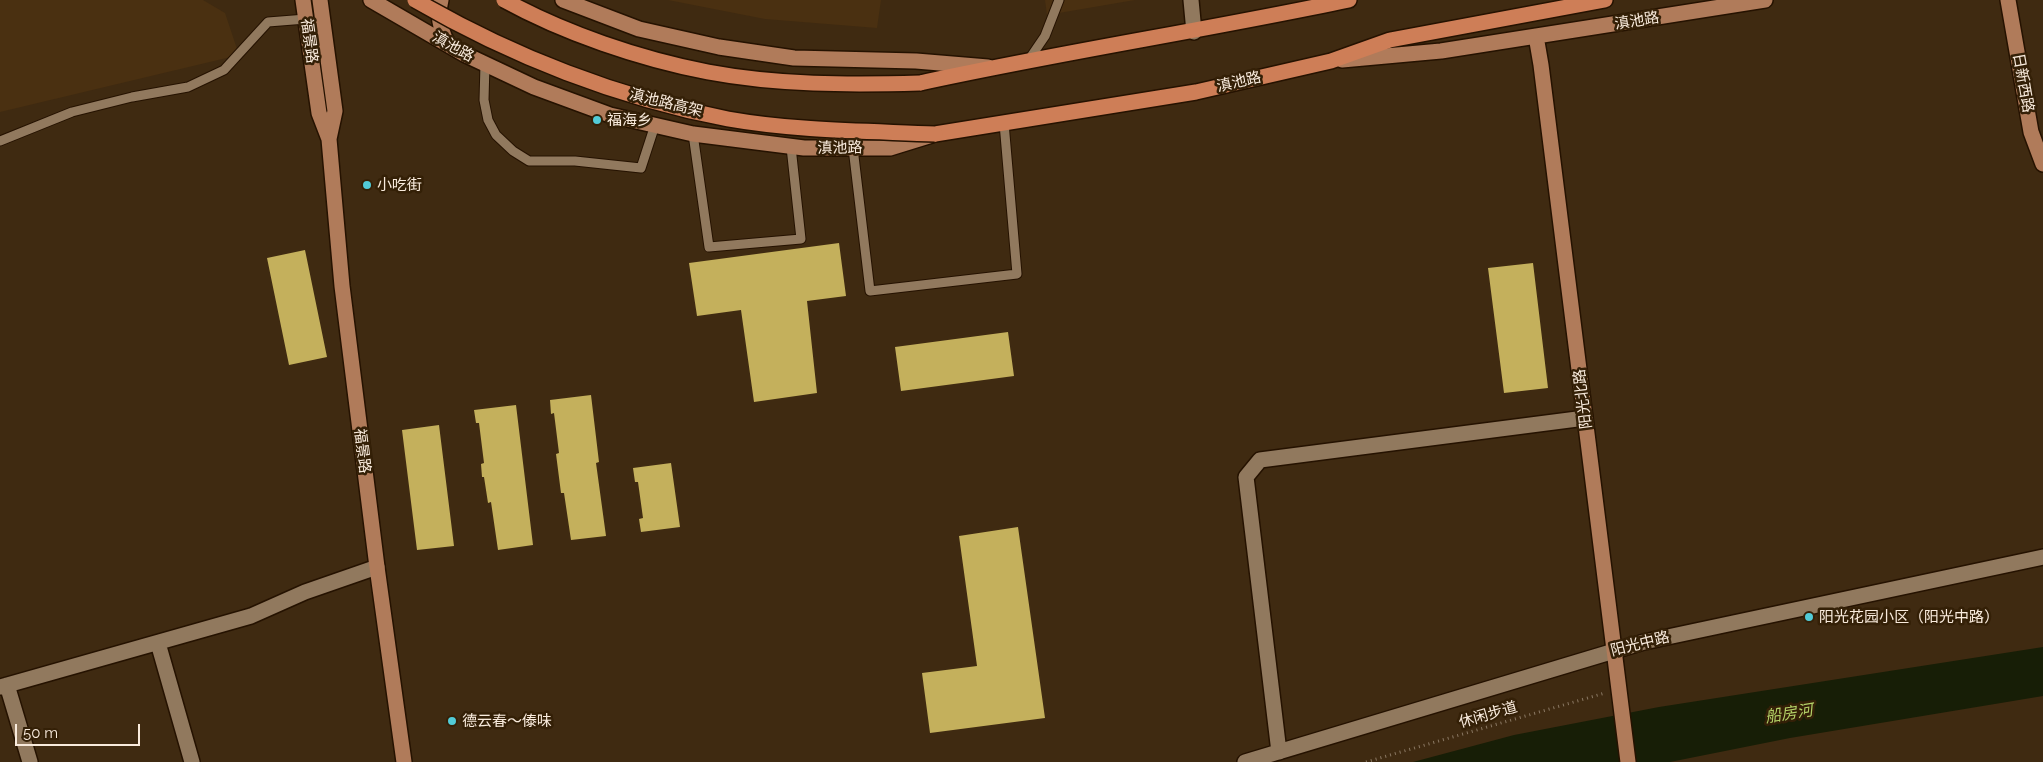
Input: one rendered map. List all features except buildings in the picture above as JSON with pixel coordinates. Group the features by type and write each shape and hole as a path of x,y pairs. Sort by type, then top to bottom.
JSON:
{"main road":[{"name":"滇池路高架","path":"415,0 447,19 506,46 629,95 729,119 793,126 936,134"},
{"path":"504,0 582,35 645,56 708,72 779,81 849,85 920,83 992,67 1194,32 1349,0"},
{"name":"滇池路","path":"936,134 1196,92 1331,61 1390,40 1605,0"}],"street":[{"name":"福景路","path":"303,0 318,113 329,139"},
{"name":"福景路","path":"320,0 335,111 329,139 342,286 377,567 404,762"},
{"name":"滇池路","path":"371,0 484,64 534,87 601,112 693,134 791,147 853,148 890,148 936,134"},
{"path":"441,0 440,26 448,44"},
{"path":"563,0 584,4 639,30 728,49 794,58 916,61 992,67"},
{"path":"1191,0 1194,32"},
{"path":"1274,16 1316,0"},
{"name":"滇池路","path":"1331,61 1440,51 1765,0"},
{"name":"日新西路","path":"2008,0 2031,132 2043,164"},
{"name":"阳光北路","path":"1536,36 1585,418 1618,697 1628,762"},
{"path":"1279,752 1246,477 1260,460 1585,418"},
{"name":"阳光中路","path":"1245,762 1613,650 2043,557"},
{"path":"30,762 4,686 251,616 305,592 377,567"},
{"path":"158,643 192,762"}],"lane":[{"path":"1028,61 1045,36 1059,0"},
{"path":"0,141 72,112 132,97 188,87 224,70 268,22 306,19"},
{"path":"484,64 484,100 488,120 496,135 513,151 529,160 575,161 641,168 656,125"},
{"path":"853,148 870,292 1017,274 1004,123"},
{"path":"693,134 709,247 801,239 791,147"}],"path":[{"name":"休闲步道","path":"1366,762 1618,697"}],"shaded area":[{"path":"0,0 203,0 225,13 239,55 0,112"},
{"path":"668,0 881,0 877,28 765,19"},
{"path":"1045,0 1135,0 1047,15"}],"water":[{"name":"船房河","path":"2043,647 2043,696 1790,738 1670,762 1413,762 1514,735 1659,707"}],"place":[{"name":"福海乡","path":"597,120"},
{"name":"小吃街","path":"367,185"},
{"name":"阳光花园小区（阳光中路）","path":"1809,617"},
{"name":"德云春～傣味","path":"452,721"}]}
